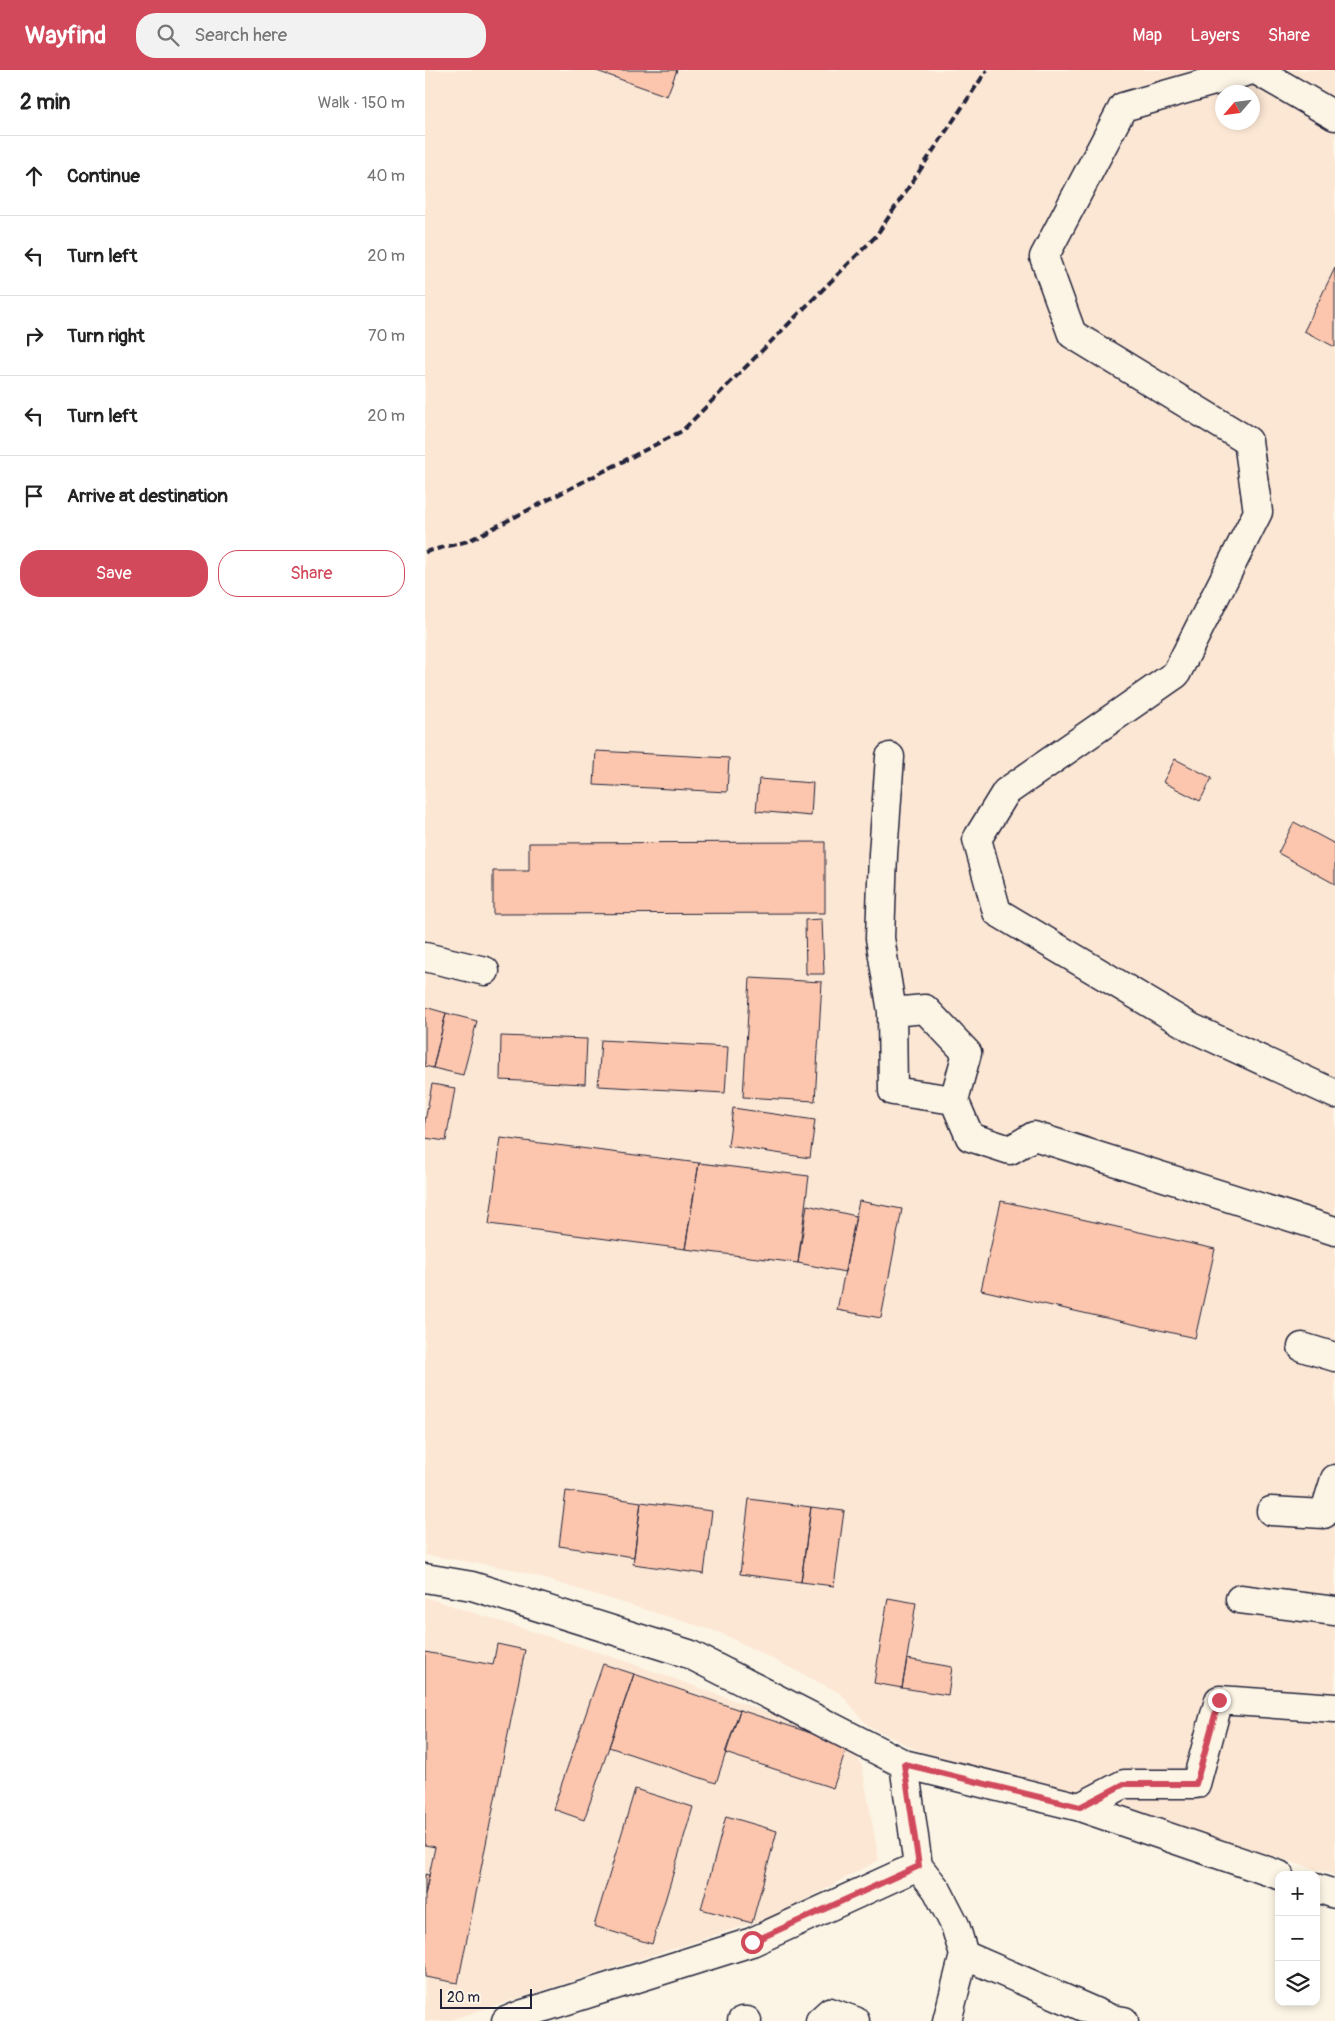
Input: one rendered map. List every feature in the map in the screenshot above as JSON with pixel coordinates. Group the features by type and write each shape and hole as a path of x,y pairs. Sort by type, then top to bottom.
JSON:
{"street":[{"path":"1252,70 1123,107 1044,257 1072,334 1248,440 1258,512 1176,674 1006,792 977,839 997,912 1192,1028 1335,1094"},
{"path":"1257,70 1335,116"},
{"path":"891,758 883,854 880,938 892,1012 893,1091 954,1100"},
{"path":"425,957 485,971"},
{"path":"892,1012 925,1009 967,1053 954,1100 969,1137 1010,1150 1034,1136 1335,1231"},
{"path":"1301,1347 1335,1357"},
{"path":"1271,1511 1324,1514 1335,1479"},
{"path":"425,1578 472,1586 689,1654 904,1764 1080,1807 1275,1874"},
{"path":"1241,1600 1335,1611"},
{"path":"1080,1807 1124,1784 1196,1784 1219,1700 1335,1708"},
{"path":"904,1764 919,1866 937,1890 955,1925 964,1956 947,2021"},
{"path":"506,2021 752,1942 919,1866"},
{"path":"1320,1889 1335,1894"},
{"path":"964,1956 1111,2019 1124,2021"},
{"path":"820,2021 830,2012 855,2021"},
{"path":"741,2021 747,2021"}],"shaded area":[{"path":"425,70 1335,70 1335,1875 917,1750 868,1726 840,1693 721,1633 512,1569 425,1555"},
{"path":"425,1597 628,1662 850,1742 862,1766 879,1860 775,1916 447,2021 425,2021"}],"building":[{"path":"594,70 677,70 667,96"},
{"path":"1335,268 1335,347 1304,331"},
{"path":"596,751 729,758 727,792 594,785"},
{"path":"1175,759 1212,778 1200,801 1163,782"},
{"path":"759,779 813,783 811,816 756,811"},
{"path":"1294,822 1335,844 1335,884 1278,853"},
{"path":"825,842 825,913 493,914 493,871 529,871 529,843"},
{"path":"822,919 824,974 806,974 805,920"},
{"path":"750,978 822,982 815,1101 743,1097"},
{"path":"425,1007 446,1013 433,1068 425,1066"},
{"path":"446,1013 477,1021 463,1075 433,1068"},
{"path":"501,1036 587,1039 585,1084 500,1080"},
{"path":"601,1040 728,1047 725,1093 598,1086"},
{"path":"432,1084 455,1088 446,1141 425,1138 425,1121"},
{"path":"733,1108 815,1120 810,1158 728,1146"},
{"path":"501,1138 699,1163 685,1249 489,1224"},
{"path":"699,1163 809,1176 798,1263 685,1249"},
{"path":"859,1201 902,1209 881,1318 837,1310"},
{"path":"1001,1201 1215,1249 1195,1338 981,1290"},
{"path":"807,1205 856,1216 845,1272 798,1263"},
{"path":"566,1491 641,1502 634,1557 559,1546"},
{"path":"749,1499 811,1507 801,1582 740,1574"},
{"path":"641,1502 712,1511 704,1574 633,1564"},
{"path":"811,1507 844,1511 834,1586 801,1582"},
{"path":"888,1598 916,1603 902,1688 874,1683"},
{"path":"497,1644 525,1650 458,1983 425,1977 425,1895 435,1847 425,1845 425,1652 493,1665"},
{"path":"907,1659 952,1667 948,1695 902,1688"},
{"path":"603,1664 634,1674 584,1820 553,1809"},
{"path":"634,1674 740,1710 716,1783 609,1747"},
{"path":"740,1710 848,1745 833,1788 725,1753"},
{"path":"635,1789 693,1807 652,1944 594,1926"},
{"path":"726,1816 777,1831 752,1923 701,1909"},
{"path":"425,1874 429,1875 425,1895"}],"railway":[{"path":"425,552 468,541 682,431 876,236 987,70"}],"route":[{"path":"752,1942 919,1866 904,1764 1080,1807 1124,1784 1196,1784 1219,1700"}]}
